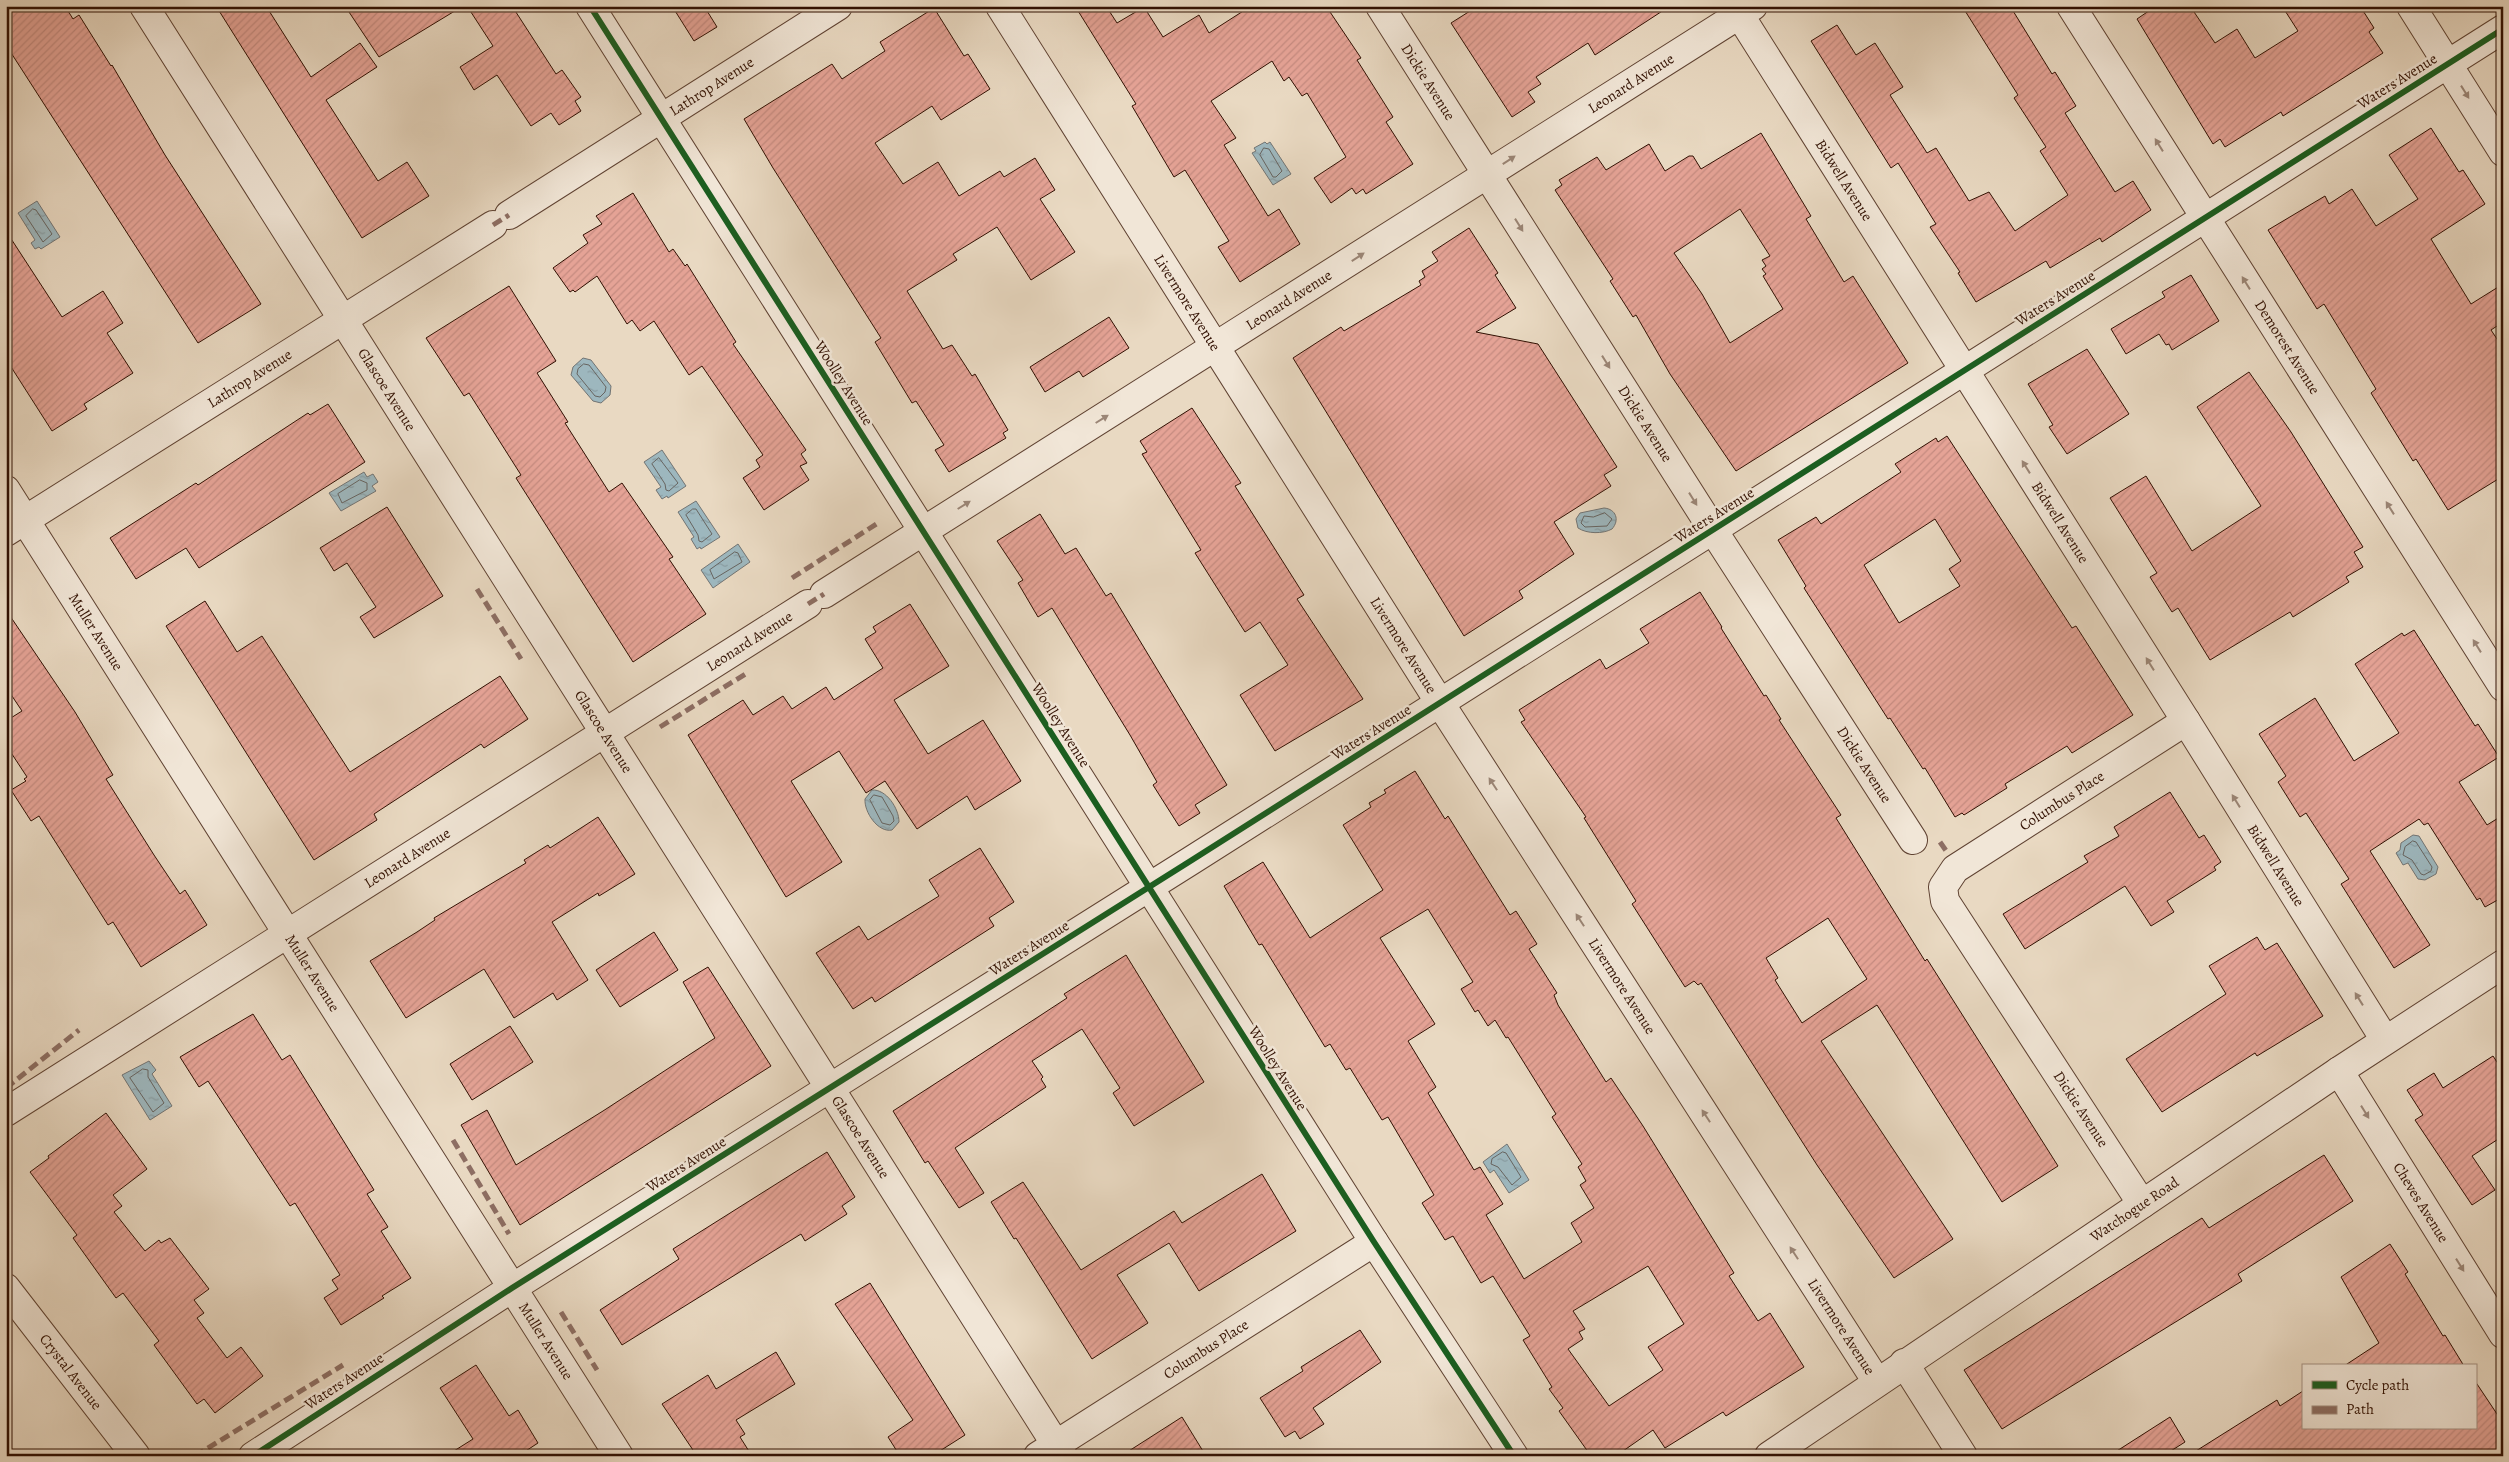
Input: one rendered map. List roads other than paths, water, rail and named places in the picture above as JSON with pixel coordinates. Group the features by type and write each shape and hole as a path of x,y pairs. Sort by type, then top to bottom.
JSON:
{"street":[{"name":"Glascoe Avenue","path":"144,6 831,1088 1052,1452"},
{"name":"Woolley Avenue","path":"590,6 1374,1242 1514,1456"},
{"name":"Lathrop Avenue","path":"16,527 838,6"},
{"name":"Livermore Avenue","path":"1000,6 1440,703 1877,1382"},
{"name":"Dickie Avenue","path":"1380,6 1713,530 1914,840"},
{"name":"Demorest Avenue","path":"2071,6 2503,687"},
{"path":"2410,6 2503,152"},
{"name":"Leonard Avenue","path":"6,1112 1216,347 1742,9"},
{"name":"Bidwell Avenue","path":"1742,9 1965,370 2385,1040"},
{"name":"Waters Avenue","path":"253,1456 512,1288 1149,888 2503,29"},
{"name":"Muller Avenue","path":"6,490 16,527 289,934 619,1456"},
{"name":"Columbus Place","path":"1943,887 1955,869 2186,721"},
{"name":"Dickie Avenue","path":"1943,887 1945,901 2142,1204"},
{"name":"Watchogue Road","path":"1769,1456 1904,1363 2385,1040 2503,964"},
{"name":"Cheves Avenue","path":"2339,1071 2503,1334"},
{"name":"Columbus Place","path":"1052,1452 1374,1242"},
{"name":"Crystal Avenue","path":"6,1288 136,1456"},
{"path":"1904,1363 1963,1456"}],"water":[{"path":"1265,142 1267,144 1270,142 1291,174 1273,185 1252,153 1256,151 1254,148"},
{"path":"37,201 60,237 41,249 39,247 35,249 31,243 35,240 18,213"},
{"path":"583,358 591,360 611,386 610,395 601,403 593,401 571,375 573,367"},
{"path":"662,450 686,486 668,498 667,496 662,499 656,490 661,487 644,462"},
{"path":"364,472 367,477 373,474 378,482 372,486 376,491 341,511 329,493"},
{"path":"696,501 720,537 701,549 700,547 697,549 691,539 694,537 678,512"},
{"path":"1604,508 1614,513 1616,522 1612,529 1595,533 1578,528 1576,519 1580,513"},
{"path":"738,544 750,562 713,588 701,570"},
{"path":"872,790 887,796 897,811 899,822 892,830 887,830 877,825 869,815 865,799"},
{"path":"2413,835 2419,836 2438,867 2436,874 2425,880 2418,879 2408,863 2403,865 2396,853 2400,850 2401,843"},
{"path":"149,1061 156,1070 152,1074 172,1106 150,1120 122,1075"},
{"path":"1507,1144 1529,1180 1509,1193 1494,1170 1490,1173 1483,1162"}]}
